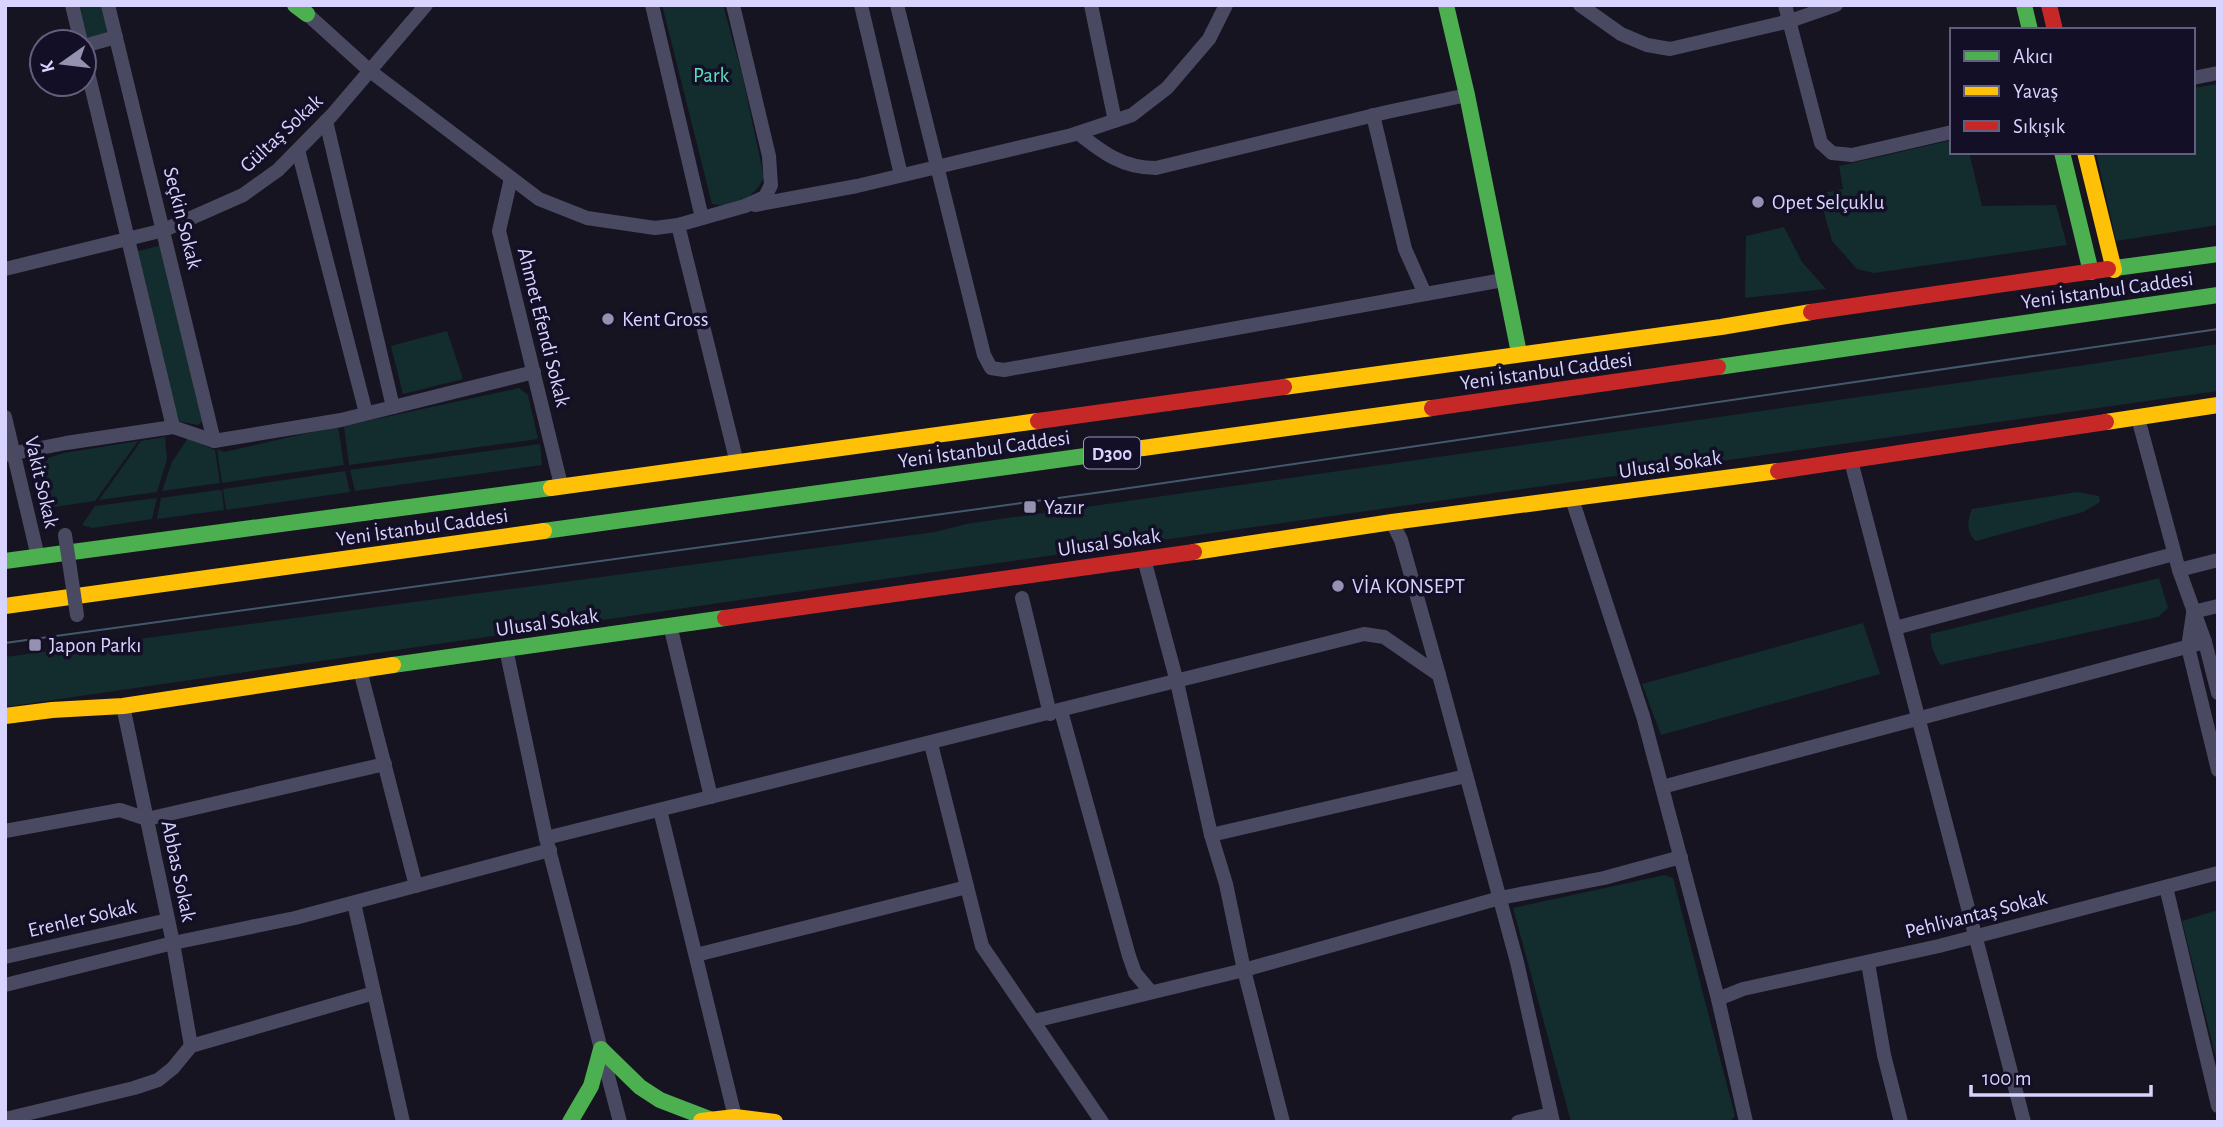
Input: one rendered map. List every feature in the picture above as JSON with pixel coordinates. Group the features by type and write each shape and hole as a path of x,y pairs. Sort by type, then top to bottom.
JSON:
{"main road":[{"path":"1446,5 1467,95 1519,354"},
{"path":"2024,5 2030,28"},
{"path":"2049,5 2055,28"},
{"path":"2062,154 2091,272"},
{"path":"2085,154 2114,270"},
{"name":"Yeni İstanbul Caddesi","path":"5,561 1721,327 1860,304 2218,254"},
{"name":"Yeni İstanbul Caddesi","path":"5,606 1408,412 2218,295"},
{"name":"Ulusal Sokak","path":"5,716 123,706 1392,522 1851,461 2218,405"},
{"path":"570,1122 591,1086 601,1049 640,1087 660,1100 712,1120"},
{"path":"692,1122 735,1117 775,1122"}],"street":[{"path":"72,5 78,28"},
{"name":"Seçkin Sokak","path":"108,5 214,441"},
{"name":"Gültaş Sokak","path":"5,269 164,230 243,195 278,170 326,121 426,5"},
{"path":"652,5 702,218"},
{"path":"733,5 769,156 771,185 765,197 745,206"},
{"path":"861,5 901,175"},
{"path":"897,5 984,355 991,368 997,370 1503,280"},
{"path":"1091,5 1115,121"},
{"path":"300,8 370,71 539,199 587,218 655,228 678,225 745,206 937,167 1078,133 1132,115 1167,88 1209,39 1226,5"},
{"path":"1580,5 1621,34 1647,45 1670,49 1790,21 1836,5"},
{"path":"1785,5 1821,143 1832,153 1852,155 1950,132"},
{"path":"98,41 116,37"},
{"path":"2195,78 2218,73"},
{"path":"1078,133 1107,156 1138,167 1156,168 1467,95"},
{"path":"94,98 173,427"},
{"path":"1373,115 1405,248 1425,294"},
{"path":"326,121 393,407"},
{"path":"298,150 366,413"},
{"name":"Ahmet Efendi Sokak","path":"511,178 499,231 561,485"},
{"path":"678,225 737,463"},
{"path":"10,454 173,427 214,441 341,420 534,372"},
{"name":"Vakit Sokak","path":"5,416 10,454 38,557"},
{"path":"2138,418 2174,554 2205,642 2218,692"},
{"path":"1851,461 2024,1122"},
{"path":"1572,499 1643,716 1718,999 1746,1122"},
{"path":"1392,522 1401,540 1500,898 1552,1118 1518,1122"},
{"path":"65,535 77,615"},
{"path":"1895,628 2174,554"},
{"path":"1144,559 1177,682 1211,835 1226,884 1244,970 1283,1122"},
{"path":"2179,570 2218,560"},
{"path":"1022,598 1129,957 1135,973 1152,992"},
{"path":"2193,612 2218,606"},
{"path":"2193,612 2188,647 2218,770"},
{"path":"670,625 712,797"},
{"path":"5,985 173,943 295,918 416,886 660,810 1364,634 1384,637 1439,675"},
{"path":"1662,787 2205,642"},
{"path":"506,649 548,844 620,1122"},
{"path":"359,670 416,886"},
{"name":"Abbas Sokak","path":"123,706 173,943 191,1046"},
{"path":"931,744 982,946 1102,1122"},
{"path":"5,831 120,810 147,819 385,764"},
{"path":"1211,835 1466,776"},
{"path":"660,810 735,1117"},
{"path":"1034,1021 1244,970 1500,898 1604,878 1681,857"},
{"name":"Pehlivantaş Sokak","path":"1718,999 1743,989 1868,963 2218,873"},
{"path":"696,955 967,887"},
{"path":"2166,887 2218,1106"},
{"path":"354,902 403,1122"},
{"name":"Erenler Sokak","path":"5,957 168,920"},
{"path":"1868,963 1884,1055 1901,1122"},
{"path":"5,1119 158,1080 173,1068 191,1046 374,993"}],"green space":[{"path":"75,5 104,5 109,33 98,36 98,28 80,28"},
{"name":"Park","path":"662,5 723,5 742,74 764,177 750,196 736,203 712,204"},
{"path":"2218,84 2218,225 2116,241 2096,154 2195,154 2195,88"},
{"path":"1950,140 1950,154 1969,154 1982,206 2056,205 2067,245 1874,273 1857,269 1832,241 1819,194 1843,189 1839,166"},
{"path":"1784,227 1802,262 1826,289 1745,298 1746,236"},
{"path":"162,245 202,421 198,425 178,421 135,252"},
{"path":"447,331 463,379 403,394 391,346"},
{"path":"2218,344 2218,391 892,578 5,707 5,657 935,532 966,524"},
{"path":"519,388 528,395 538,439 349,465 344,426"},
{"path":"338,426 344,465 222,483 217,449 224,452"},
{"path":"165,437 167,459 157,492 99,500 141,441"},
{"path":"188,438 215,450 220,483 162,491 172,462"},
{"path":"138,441 95,501 41,509 35,481 45,459 64,453"},
{"path":"540,444 542,465 355,491 350,470"},
{"path":"345,471 350,492 226,510 223,489"},
{"path":"222,491 224,510 157,519 161,498"},
{"path":"2077,492 2099,496 2100,502 2083,512 1976,541 1970,534 1968,522 1972,509"},
{"path":"157,498 152,519 92,528 82,525 95,506"},
{"path":"2159,578 2168,608 2158,617 1940,665 1932,648 1930,634"},
{"path":"1863,623 1880,674 1661,735 1642,684"},
{"path":"1665,875 1673,878 1735,1116 1729,1122 1571,1122 1513,908"},
{"path":"2218,910 2218,1066 2182,921"}],"tram line":[{"path":"5,643 1102,492 2218,329"}],"traffic: fast":[{"path":"295,5 307,14"},
{"path":"1446,5 1519,353"},
{"path":"2024,5 2030,28"},
{"path":"2062,154 2091,272"},
{"path":"2108,269 2218,254"},
{"path":"1718,367 2218,295"},
{"path":"544,531 1143,448"},
{"path":"5,561 551,488"},
{"path":"393,665 725,618"},
{"path":"570,1122 591,1086 601,1049 640,1087 660,1100 712,1120"}],"traffic: slow":[{"path":"2085,154 2114,270"},
{"path":"1284,387 1721,327 1811,312"},
{"path":"2106,422 2218,405"},
{"path":"1143,448 1432,408"},
{"path":"551,488 1038,421"},
{"path":"1194,552 1392,522 1778,471"},
{"path":"5,606 544,531"},
{"path":"5,716 123,706 393,665"},
{"path":"701,1121 735,1117 775,1122"}],"traffic: jam":[{"path":"2049,5 2055,28"},
{"path":"1811,312 2108,269"},
{"path":"1432,408 1718,367"},
{"path":"1038,421 1284,387"},
{"path":"1778,471 2106,422"},
{"path":"725,618 1194,552"}],"place":[{"name":"Opet Selçuklu","path":"1758,202"},
{"name":"Kent Gross","path":"608,319"},
{"name":"Yazır","path":"1030,507"},
{"name":"VİA KONSEPT","path":"1338,586"},
{"name":"Japon Parkı","path":"35,645"}]}
